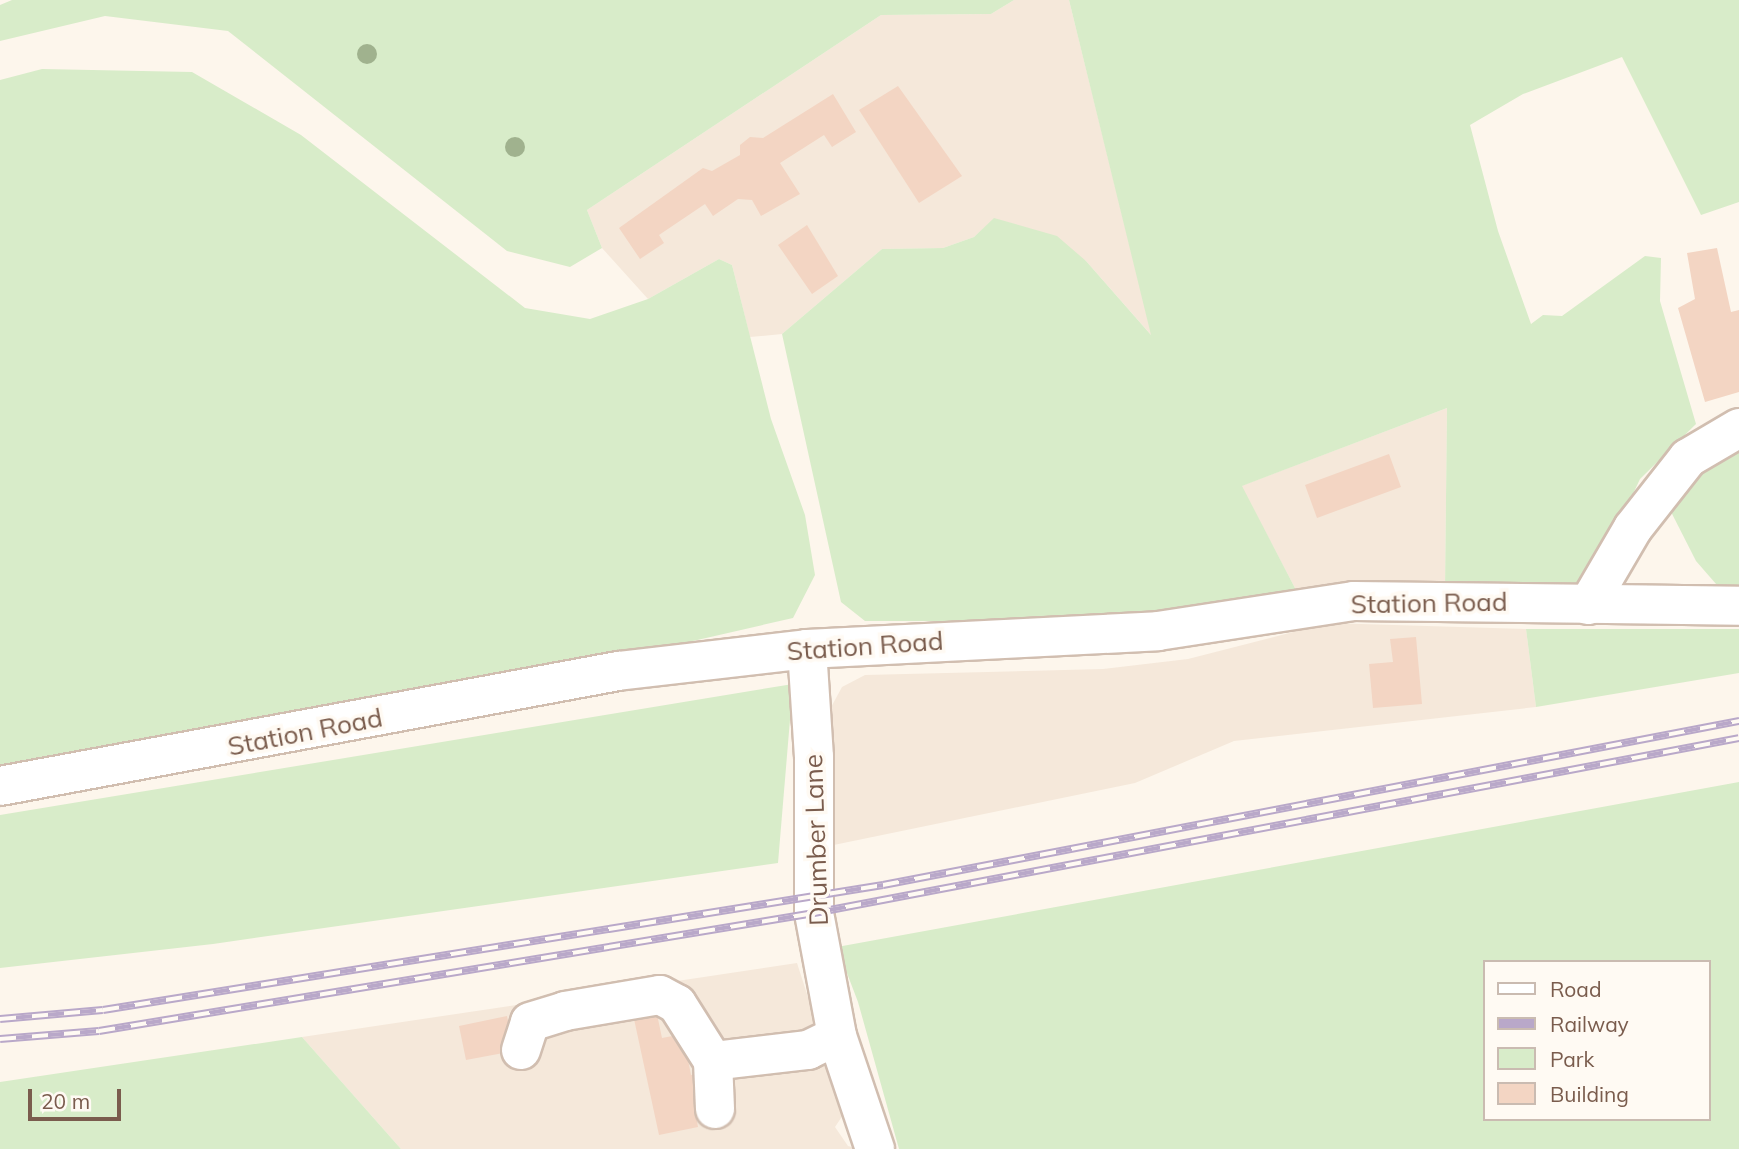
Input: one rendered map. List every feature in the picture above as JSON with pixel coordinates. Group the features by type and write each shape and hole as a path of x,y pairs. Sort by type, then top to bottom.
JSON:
{"street":[{"path":"1588,605 1633,528 1688,458 1739,428"},
{"name":"Station Road","path":"0,786 618,671 807,649 1158,631 1353,601 1476,599 1588,605 1739,606"},
{"name":"Drumber Lane","path":"807,649 814,757 812,896 837,1036 875,1149"},
{"path":"521,1050 530,1022 565,1011 660,995 677,1004 713,1061 715,1109"},
{"path":"713,1061 808,1050 837,1036"}],"shaded area":[{"path":"1014,0 1069,0 1152,336 1086,261 994,219 974,237 943,248 882,249 782,334 750,337 732,265 719,259 648,299 602,248 587,210 881,15 991,14"},
{"path":"1447,408 1445,589 1296,590 1241,486"},
{"path":"1328,623 1526,629 1536,707 1234,741 1135,783 824,847 829,711 842,687 865,675 1103,669 1188,659"},
{"path":"797,963 845,1112 835,1127 848,1146 859,1149 401,1149 302,1037"}],"green space":[{"path":"12,0 1014,0 991,14 881,15 587,210 602,248 570,267 507,251 228,31 105,16 0,41 0,5"},
{"path":"1069,0 1739,0 1739,202 1701,215 1622,57 1523,94 1470,125 1498,231 1531,324 1543,315 1562,316 1645,256 1661,258 1660,301 1696,424 1640,479 1615,532 1575,590 1445,589 1447,408 1242,486 1296,590 1126,621 865,621 841,602 782,334 882,249 943,248 974,237 994,218 1057,236 1086,261 1151,335"},
{"path":"42,69 192,72 301,135 525,308 590,319 648,299 719,259 732,265 771,419 805,515 815,575 793,618 518,681 0,771 0,80"},
{"path":"1739,438 1739,593 1723,592 1696,561 1665,500"},
{"path":"1526,629 1739,629 1739,673 1536,707"},
{"path":"793,684 778,863 213,944 0,968 0,815"},
{"path":"1739,782 1739,1149 899,1149 858,1002 837,947"},
{"path":"302,1037 401,1149 0,1149 0,1082"}],"building":[{"path":"898,86 962,176 919,203 859,110"},
{"path":"833,94 856,132 832,147 824,135 780,163 800,194 761,216 752,200 738,199 713,216 705,204 659,235 664,243 640,259 619,228 703,168 712,171 740,155 740,145 750,137 763,138"},
{"path":"807,225 838,276 812,294 778,245"},
{"path":"1717,248 1731,312 1739,310 1739,392 1705,402 1678,308 1695,299 1687,253"},
{"path":"1389,454 1401,487 1317,518 1305,485"},
{"path":"1416,637 1422,704 1373,708 1369,664 1393,662 1390,639"},
{"path":"657,1014 662,1038 683,1034 691,1075 705,1073 712,1106 695,1110 698,1127 659,1135 634,1019"},
{"path":"507,1016 514,1051 466,1060 459,1026"}],"railway":[{"path":"0,1019 103,1010 883,885 1739,721"},
{"path":"0,1039 99,1031 814,913 1739,738"}]}
